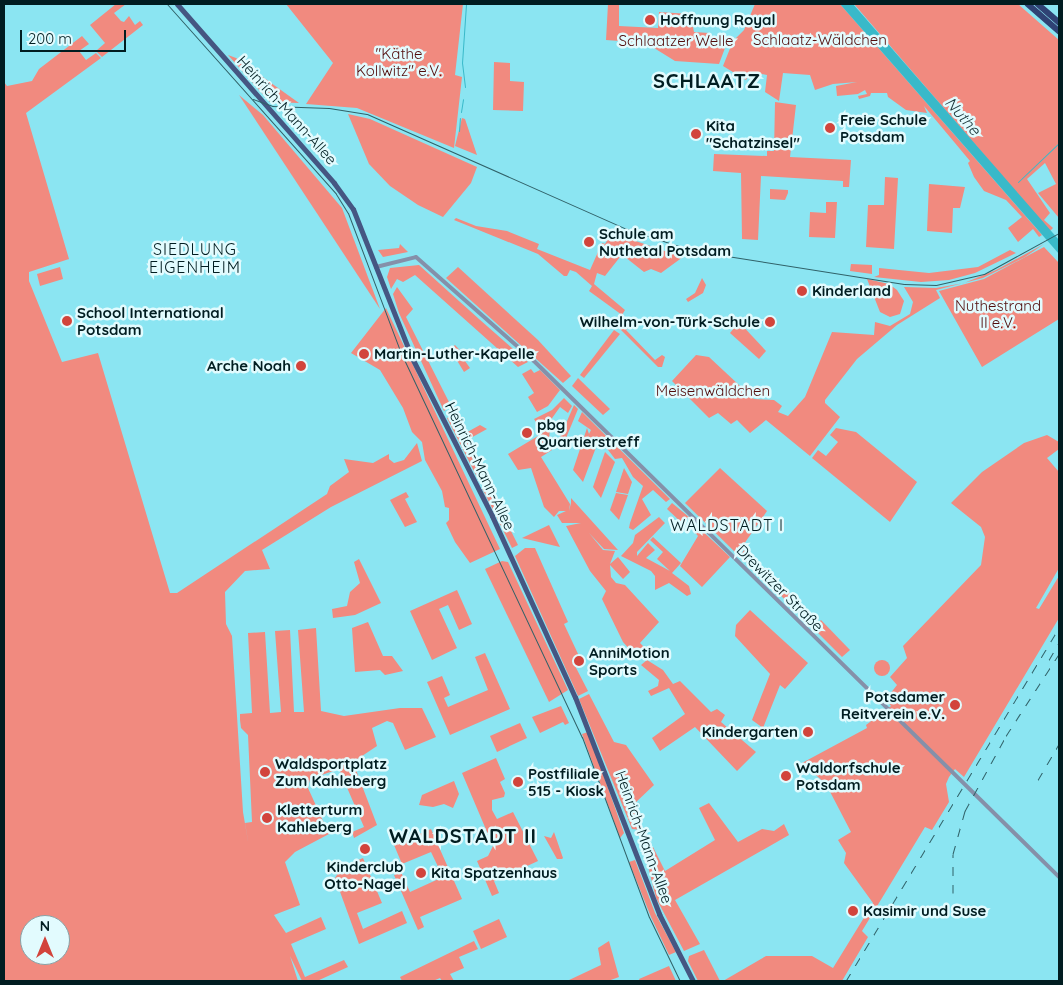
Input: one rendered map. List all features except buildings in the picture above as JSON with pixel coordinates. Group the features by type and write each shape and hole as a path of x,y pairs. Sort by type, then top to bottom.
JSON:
{"highway":[{"path":"1028,4 1059,31"},
{"path":"1038,4 1059,22"}],"main road":[{"name":"Heinrich-Mann-Allee","path":"177,4 342,192 356,216 412,358 492,516 575,697 659,914 693,981"}],"street":[{"name":"Drewitzer Straße","path":"376,267 416,257 534,361 1059,877"}],"green space":[{"path":"116,4 126,4 114,13 121,21 124,22 129,16 135,25 140,21 143,25 102,57 96,51 105,43 90,25"},
{"name":"\"Käthe Kollwitz\" e.V.","path":"286,4 463,4 455,75 462,77 454,148 357,108 306,104 333,63"},
{"name":"Schlaatzer Welle","path":"608,4 619,4 619,26 658,28 659,12 690,14 686,26 693,27 694,32 709,33 715,39 722,33 728,40 719,64 675,61 646,43 606,40"},
{"name":"Schlaatz-Wäldchen","path":"755,4 840,4 1042,235 1039,237 1033,229 1018,242 1008,228 1022,217 1006,200 984,191 974,177 968,163 970,161 924,106 927,113 906,110 888,97 887,93 871,93 870,96 859,99 858,96 867,94 865,90 858,94 837,96 836,86 857,82 833,84 815,90 810,75 783,73 779,101 765,92 767,75 751,72 746,80 723,66 733,41 744,30"},
{"path":"854,4 1018,4 1059,40 1059,218 1038,193 1056,184 1045,163 1027,179 1050,213 1044,220 1053,228 1050,231"},
{"path":"82,36 89,44 79,51 86,60 96,53 101,58 26,113 69,259 29,272 29,281 62,362 98,353 170,593 177,593 327,494 330,486 349,472 344,459 373,463 389,454 389,459 394,463 404,460 417,443 422,461 331,507 262,550 270,569 245,571 225,592 226,624 232,636 243,812 249,847 245,823 252,822 248,735 241,728 240,720 240,714 252,713 248,633 265,632 270,713 281,712 275,631 290,630 294,712 304,712 298,630 316,628 321,711 344,716 400,708 422,708 436,737 405,750 393,723 387,721 372,728 377,746 353,762 377,825 354,838 352,832 364,827 339,769 310,779 308,788 329,834 295,852 285,862 300,905 274,915 286,933 321,917 326,929 291,944 305,977 344,960 348,967 317,981 302,981 290,956 298,981 4,981 4,82 7,86 32,81 39,69"},
{"path":"228,55 236,58 299,103 270,102"},
{"path":"494,62 510,63 510,81 524,82 523,111 493,110"},
{"path":"239,95 263,115 342,208 380,309"},
{"path":"775,102 796,105 790,157 851,160 849,187 843,187 843,181 761,176 758,240 742,239 741,173 713,171 714,154 767,156 767,151 774,151"},
{"path":"348,114 370,119 477,167 471,183 443,217 418,205 390,186 369,164"},
{"path":"462,118 465,119 477,155 455,146"},
{"path":"885,177 898,178 894,249 866,247 868,205 884,205"},
{"path":"929,184 965,187 960,208 953,208 952,233 927,231"},
{"path":"770,189 788,190 785,200 770,199"},
{"path":"826,202 837,202 835,238 809,237 810,212 826,213"},
{"path":"456,218 476,226 507,231 539,244 537,249 590,270 602,243 605,244 612,233 668,252 670,249 687,254 661,273 651,269 644,272 625,257 620,257 605,276 597,273 594,284 625,310 622,315 589,291 592,286 576,272 570,270 567,276 564,276 538,254 454,220"},
{"path":"400,244 408,252 383,257 378,250 399,248"},
{"path":"1044,244 1025,257 983,278 965,283 996,270"},
{"name":"Nuthestrand II e.V.","path":"1044,247 1059,263 1059,319 982,367 939,291 984,279"},
{"path":"1010,250 1016,253 975,273 949,280 921,282 874,277 879,275 879,268 929,273 978,267"},
{"path":"851,264 872,265 872,274 850,271"},
{"path":"419,265 528,362 518,367 415,275 403,282 397,279 391,289 387,277 390,268"},
{"path":"60,267 63,279 40,286 37,274"},
{"path":"458,267 538,340 571,376 563,383 446,278"},
{"path":"702,278 706,285 703,293 688,302 686,299 695,293"},
{"path":"867,279 889,284 897,290 904,301 900,314 890,317 880,312"},
{"name":"Meisenwäldchen","path":"962,283 936,290 940,298 897,325 857,359 825,400 825,403 840,417 810,456 766,420 750,433 737,420 731,424 718,413 709,418 672,381 696,355 709,357 754,399 774,400 782,406 778,412 788,416 805,397 832,332 874,335 875,322 890,326 910,314 913,302 904,287 936,288"},
{"path":"397,287 413,309 406,317 451,406 444,411 399,313 393,294"},
{"path":"386,308 500,549 470,563 455,542 446,523 449,520 449,508 445,507 442,491 425,460 422,442 412,432 403,408 380,370 351,353"},
{"path":"627,320 632,324 626,330 655,360 662,355 665,357 662,367 658,367 619,328 622,321"},
{"path":"739,322 766,351 759,359 730,333"},
{"path":"614,330 620,334 584,378 580,375"},
{"path":"455,345 468,359 465,361 470,368 464,372 450,349"},
{"path":"531,369 534,373 540,370 560,390 548,406 537,412 528,397 534,393 522,374"},
{"path":"578,378 610,409 603,415 572,386"},
{"path":"564,398 572,406 568,413 560,407 550,421 549,447 552,450 541,457 570,504 569,511 571,498 618,550 604,549 589,533 603,550 615,551 610,564 618,557 630,572 623,579 610,565 611,577 616,583 625,585 659,622 640,643 648,651 639,660 623,642 602,599 606,591 590,571 566,526 581,523 562,523 557,515 566,511 559,511 554,517 544,507 531,468 518,470 508,454 543,433 534,419 552,410"},
{"path":"574,405 578,409 564,443 555,449"},
{"path":"582,412 670,499 666,502 653,490 642,499 651,515 633,530 629,528 630,523 643,486 633,477 622,458 615,459 602,442 590,440 588,435 589,441 598,442 583,482 573,470 587,428 589,434 591,430 578,421"},
{"path":"452,416 462,435 480,425 487,429 467,440 484,478 479,481 447,418"},
{"path":"836,428 856,432 917,482 890,522 812,458 818,450 826,456 838,442 830,435"},
{"path":"1047,435 1059,442 1059,449 1047,458 1059,472 1059,568 1036,608 1039,609 1059,576 1059,618 964,777 955,769 949,777 946,784 949,802 932,830 925,827 862,931 868,937 842,981 723,981 766,956 812,956 833,968 873,903 844,863 846,853 838,840 851,832 826,784 802,763 867,728 866,725 891,706 886,699 897,685 890,677 907,658 903,646 981,565 985,537 981,527 951,503 982,472 1024,443"},
{"path":"605,452 615,462 601,498 593,487"},
{"path":"624,468 632,482 628,494 616,492"},
{"path":"720,468 767,511 737,554 685,503"},
{"path":"488,485 518,545 512,548 482,488"},
{"path":"406,492 409,497 405,499 417,522 405,527 390,500"},
{"path":"616,493 628,495 619,520 610,510"},
{"path":"672,503 689,517 682,523 667,509"},
{"path":"659,517 665,523 637,552 637,556 648,543 655,550 646,558 670,571 657,559 663,552 650,540 653,537 681,563 672,573 689,586 691,594 687,596 669,583 655,590 655,576 651,571 621,556 633,543 635,535"},
{"path":"694,523 730,557 702,587 680,566 698,536 690,527"},
{"path":"549,525 560,547 522,538"},
{"path":"525,548 535,548 568,622 564,624 579,656 572,660 588,691 578,696 515,556"},
{"path":"744,550 816,618 810,624 740,556"},
{"path":"359,559 381,603 355,615 333,618 332,609 347,606 350,592 360,583 354,562"},
{"path":"502,561 508,562 568,690 549,702 485,569"},
{"path":"457,590 472,624 459,630 448,605 439,609 457,648 432,660 410,611"},
{"path":"750,610 808,663 785,689 780,685 763,728 752,720 770,674 735,636 736,625"},
{"path":"821,620 850,650 842,657 813,628"},
{"path":"368,622 383,656 392,656 403,671 385,675 380,670 355,672 352,628"},
{"path":"485,653 510,709 450,735 427,682 442,676 450,695 444,698 448,707 488,690 475,657"},
{"path":"647,660 663,670 673,684 680,681 711,712 717,709 725,715 721,722 756,752 737,771 695,727 660,751 652,738 685,714 669,688 651,696 648,691 658,686 659,680 641,665"},
{"path":"879,660 885,660 890,665 888,674 879,676 874,671 874,665"},
{"path":"589,694 614,742 626,745 654,785 634,804 643,830 632,829 579,699"},
{"path":"561,706 569,723 565,725 563,722 540,733 532,717"},
{"path":"520,723 527,738 497,752 490,736"},
{"path":"588,732 624,833 620,838 582,734"},
{"path":"496,758 505,779 500,782 505,793 504,797 492,800 492,810 497,819 513,812 538,861 494,881 499,893 492,896 477,861 488,856 493,846 462,773"},
{"path":"454,781 459,794 453,808 444,804 433,807 419,805 422,795"},
{"path":"709,803 738,842 762,829 774,831 784,824 789,835 675,900 700,944 684,951 656,898 644,850 653,847 665,871 715,840 699,808"},
{"path":"431,829 462,899 420,917 424,927 418,930 394,875 401,872 410,892 443,877 431,852 402,864 394,845"},
{"path":"554,832 562,859 557,859 544,836 551,838"},
{"path":"363,858 382,903 357,913 363,929 402,911 407,923 359,944 335,878 342,867"},
{"path":"635,860 655,913 676,952 669,955 651,917 629,862"},
{"path":"499,919 507,937 481,949 473,931"},
{"path":"474,941 478,949 459,957 464,968 450,974 454,981 442,981 440,978 433,981 402,981 400,977"},
{"path":"609,941 619,977 608,981 567,981 601,965 598,948"},
{"path":"704,950 720,981 698,981 688,961 689,956"},
{"path":"669,966 676,981 640,981 639,979"}],"water":[{"path":"840,4 853,4 1059,240 1059,254"}],"waterway":[{"path":"465,87 462,63 466,4"},
{"path":"461,112 463,99"},
{"path":"459,131 460,118"},
{"path":"1018,182 1059,143"}],"tram line":[{"path":"167,4 336,194 348,213 401,353 582,737 649,917 680,981"},
{"path":"253,99 272,106 329,108 367,114 624,228 675,245 727,256 904,284 936,285 984,274 1059,233"}],"railway":[{"path":"846,981 1059,628"},
{"path":"1049,660 1059,643"},
{"path":"953,893 953,854 965,811 1006,736 1059,654"},
{"path":"1038,780 1059,744"}],"place":[{"name":"Hoffnung Royal","path":"650,20"},
{"name":"Freie Schule Potsdam","path":"830,128"},
{"name":"Kita \"Schatzinsel\"","path":"696,134"},
{"name":"Schule am Nuthetal Potsdam","path":"589,242"},
{"name":"Kinderland","path":"802,291"},
{"name":"School International Potsdam","path":"67,321"},
{"name":"Wilhelm-von-Türk-Schule","path":"770,322"},
{"name":"Martin-Luther-Kapelle","path":"364,354"},
{"name":"Arche Noah","path":"301,366"},
{"name":"pbg Quartierstreff","path":"527,433"},
{"name":"AnniMotion Sports","path":"579,661"},
{"name":"Potsdamer Reitverein e.V.","path":"955,705"},
{"name":"Kindergarten","path":"808,732"},
{"name":"Waldsportplatz Zum Kahleberg","path":"265,772"},
{"name":"Waldorfschule Potsdam","path":"786,776"},
{"name":"Postfiliale 515 - Kiosk","path":"518,782"},
{"name":"Kletterturm Kahleberg","path":"267,818"},
{"name":"Kinderclub Otto-Nagel","path":"365,849"},
{"name":"Kita Spatzenhaus","path":"421,873"},
{"name":"Kasimir und Suse","path":"853,911"}],"district":[{"name":"SCHLAATZ","path":"707,80"},
{"name":"SIEDLUNG EIGENHEIM","path":"195,258"},
{"name":"WALDSTADT I","path":"727,525"},
{"name":"WALDSTADT II","path":"463,835"}],"water label":[{"name":"Nuthe","path":"963,116"}]}
